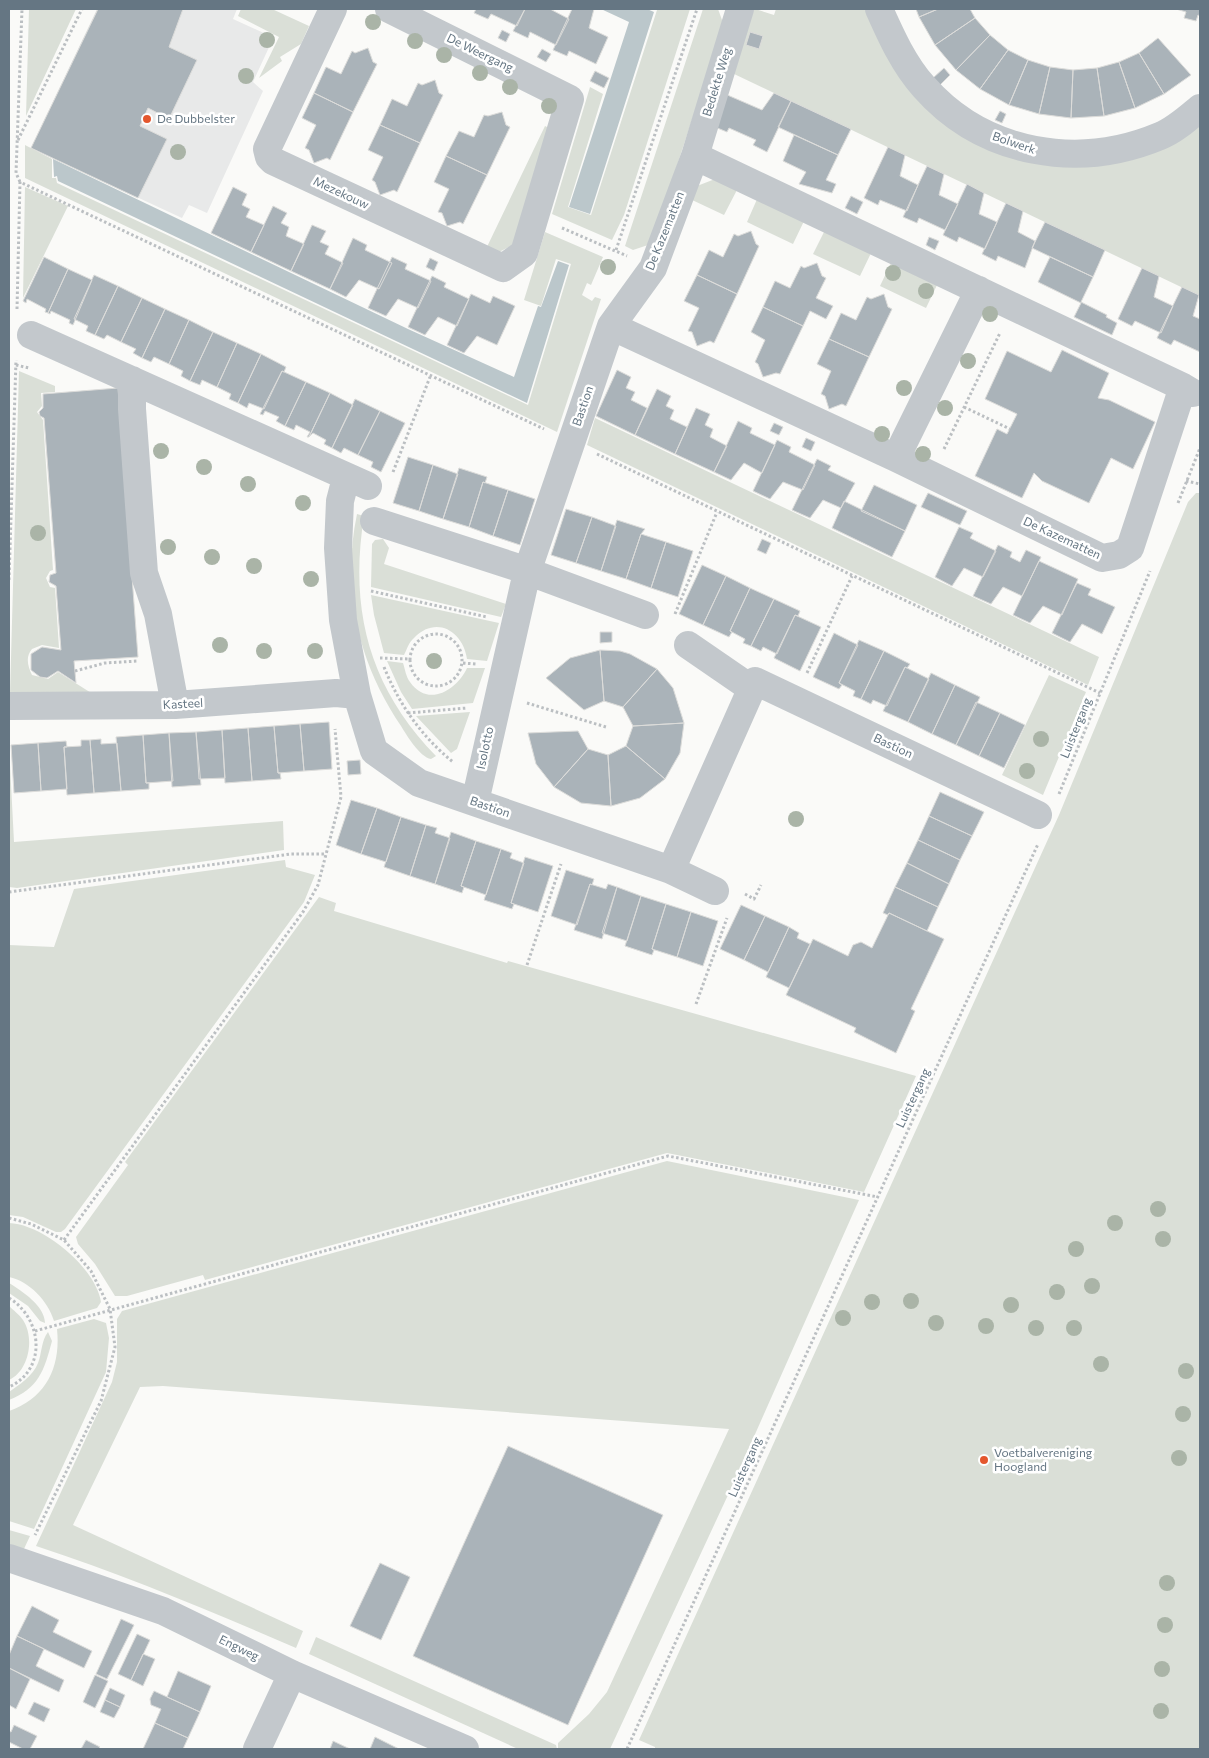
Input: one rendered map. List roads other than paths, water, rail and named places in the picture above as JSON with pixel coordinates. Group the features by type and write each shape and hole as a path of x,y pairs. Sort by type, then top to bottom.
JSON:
{"street":[{"name":"Mezekouw","path":"333,9 267,149 269,157 273,161 503,268 513,263 524,253 570,100"},
{"name":"De Weergang","path":"389,9 415,15 570,100"},
{"name":"Bedekte Weg","path":"695,156 740,9"},
{"name":"Bolwerk","path":"879,9 898,51 924,87 949,110 976,128 1006,142 1039,152 1099,153 1162,135 1183,122 1200,108"},
{"name":"De Kazematten","path":"695,156 1188,390 1130,548 1119,556 1102,558 932,475 611,326 653,268 695,156"},
{"path":"896,458 979,290"},
{"name":"Bastion","path":"496,701 526,572 611,326"},
{"path":"21,336 132,380 368,481 340,501 338,548 344,694"},
{"path":"132,380 132,409 144,573 158,614 176,705"},
{"path":"374,521 526,572 645,615"},
{"path":"670,870 752,689 688,645"},
{"name":"Bastion","path":"752,689 755,681 1045,818"},
{"name":"Bastion","path":"344,694 374,751 419,783 477,792 569,834 670,870 715,891"},
{"name":"Kasteel","path":"9,706 176,705 344,694"},
{"name":"Isolotto","path":"477,792 496,701"},
{"name":"Engweg","path":"15,1560 163,1611 292,1674 465,1749"},
{"path":"257,1749 292,1674"}],"place":[{"name":"De Dubbelster","path":"147,119"},
{"name":"Voetbalvereniging Hoogland","path":"984,1460"}]}
